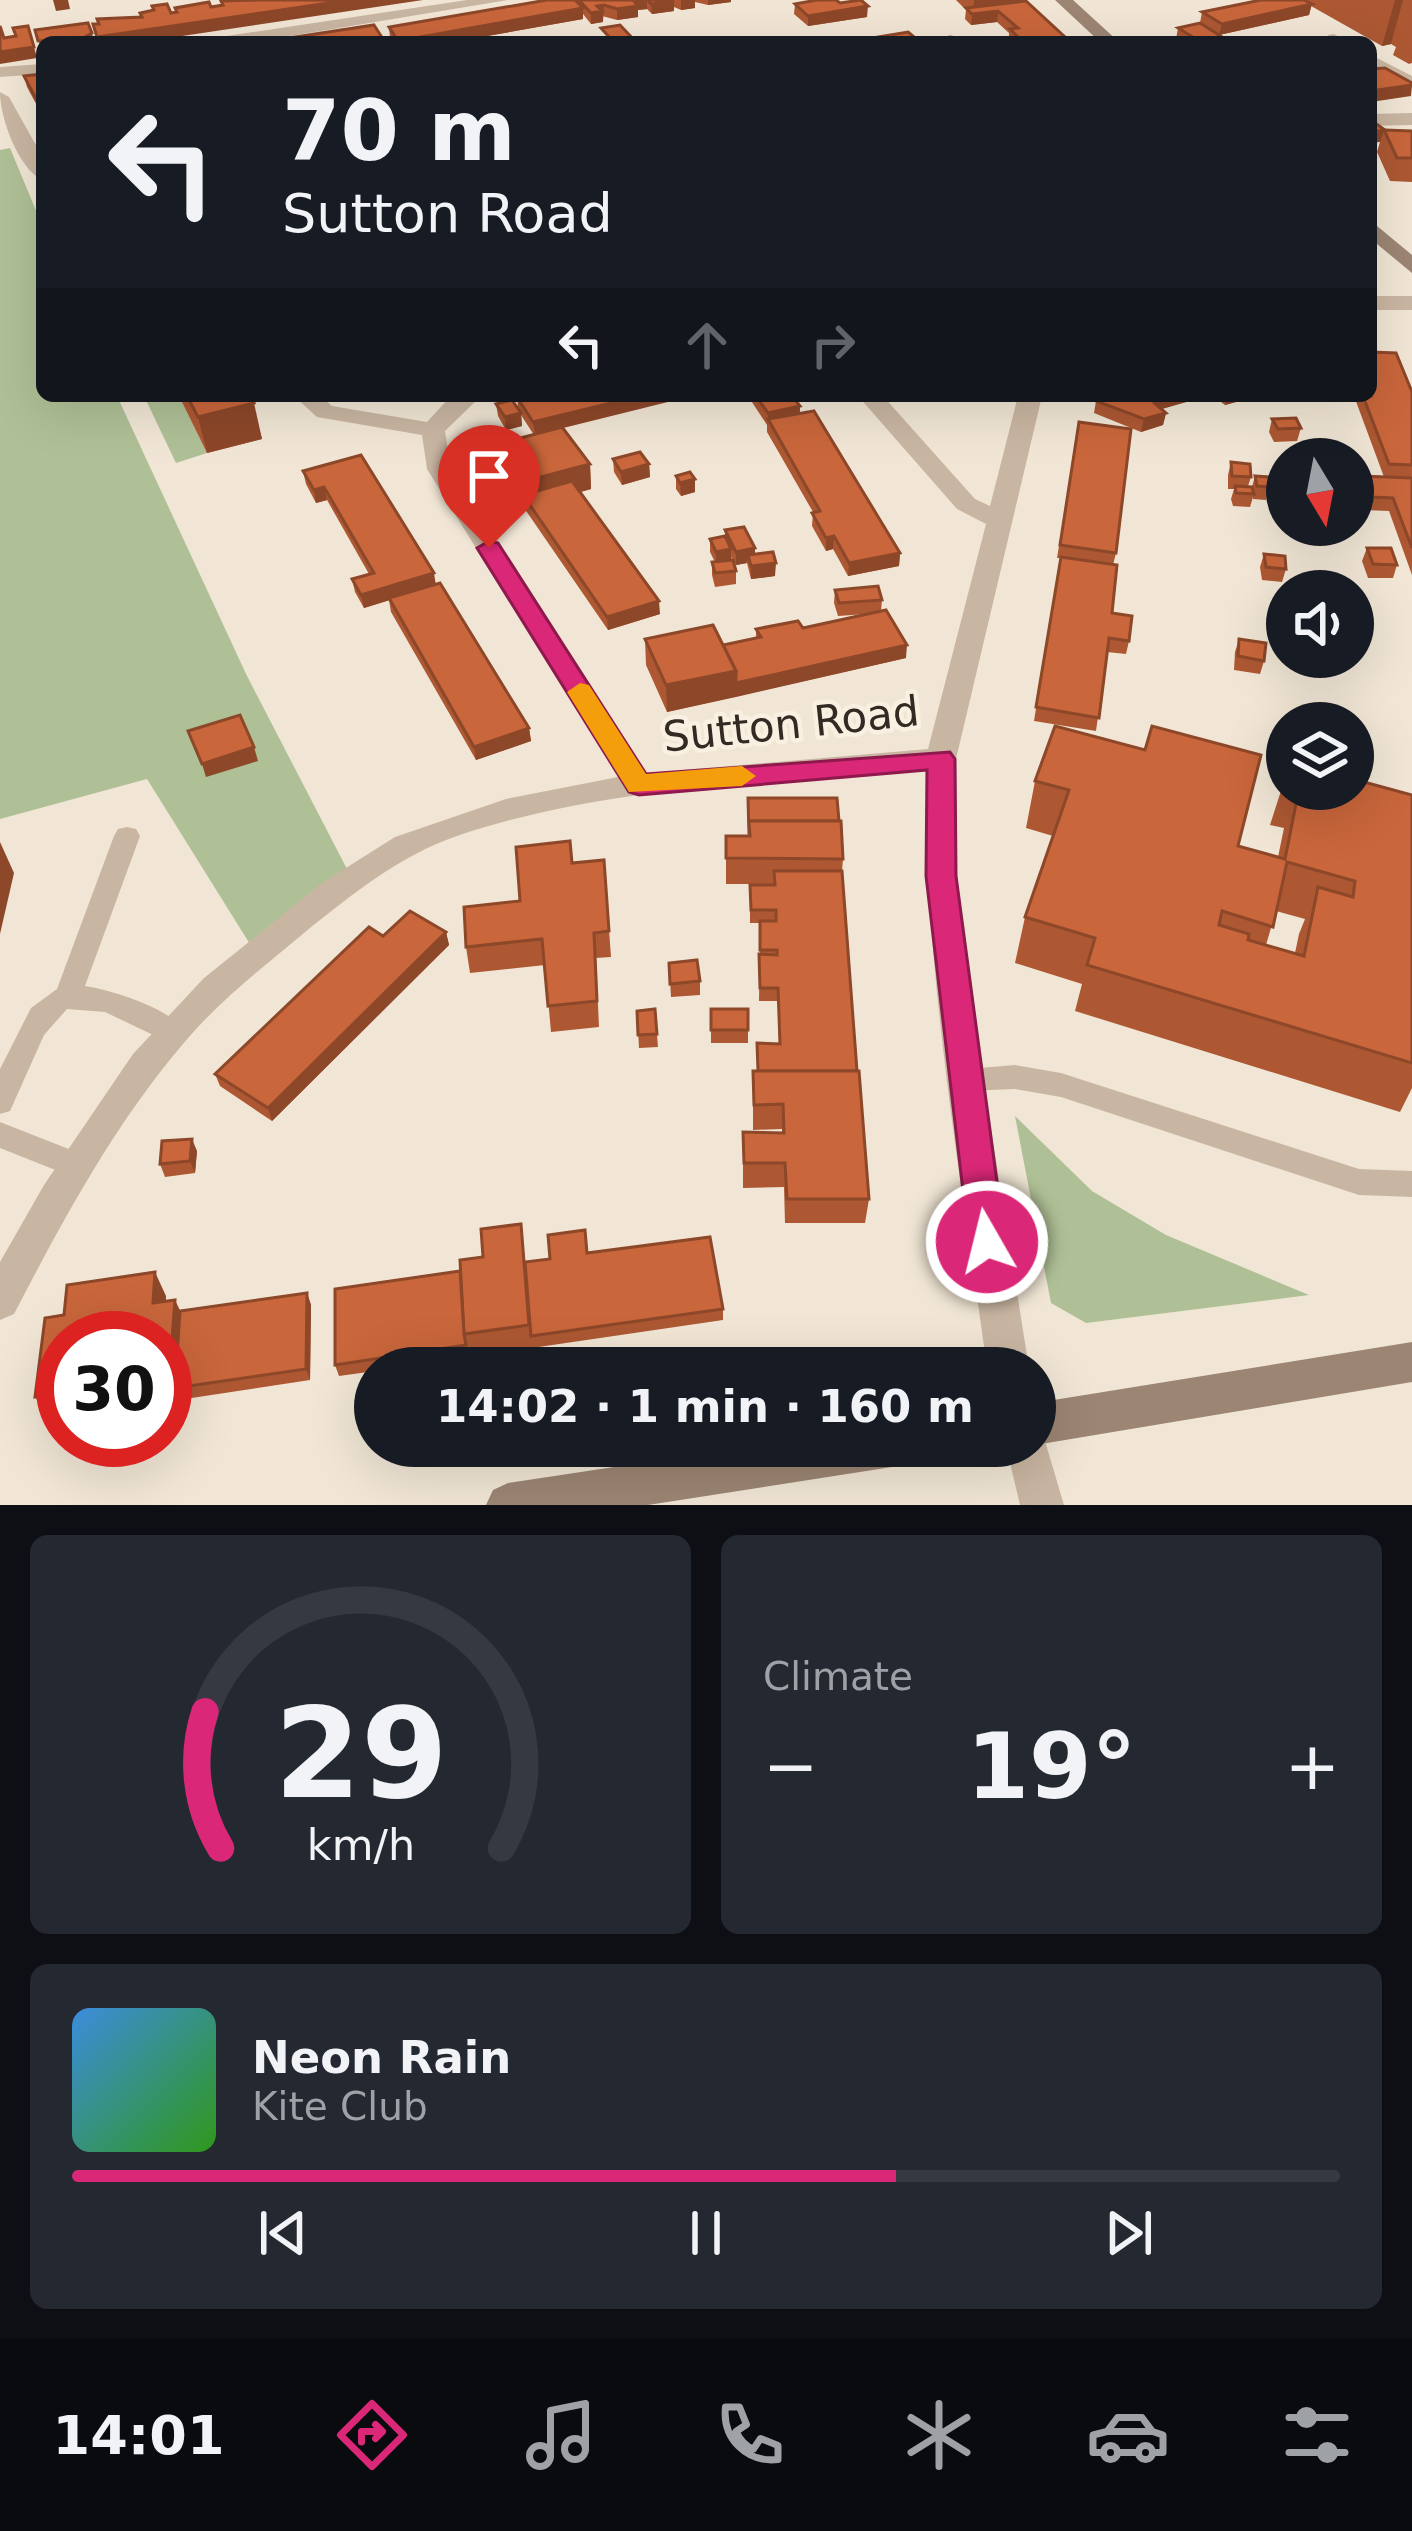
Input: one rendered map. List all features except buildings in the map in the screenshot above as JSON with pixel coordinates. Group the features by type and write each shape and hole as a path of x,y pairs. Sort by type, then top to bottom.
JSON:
{"main road":[{"path":"1063,0 1103,36"},
{"path":"1377,233 1412,267"},
{"path":"1056,1421 1412,1362"},
{"path":"508,1505 755,1467"}],"street":[{"path":"260,36 500,0"},
{"path":"1377,63 1412,83"},
{"path":"0,72 36,69"},
{"path":"0,97 36,163"},
{"path":"1377,121 1412,119"},
{"path":"1377,303 1412,303"},
{"path":"313,402 325,412 433,430"},
{"path":"457,402 433,430 440,469 639,784"},
{"path":"876,402 966,504 999,520"},
{"name":"Sutton Road","path":"0,1301 73,1164 172,1032 257,953 360,871 443,829 554,799 639,784 941,759 1028,402"},
{"path":"941,759 941,876 964,1079 1005,1347"},
{"path":"1033,1467 1042,1505"}],"lane":[{"path":"68,998 127,836"},
{"path":"0,1102 49,1006 68,998 89,997 172,1032"},
{"path":"964,1079 1015,1077 1061,1085 1359,1182 1412,1184"},
{"path":"0,1135 73,1164"}],"green space":[{"path":"10,148 36,211 36,402 120,402 247,676 347,869 253,949 147,779 0,819 0,150"},
{"path":"147,402 182,402 207,453 176,463"},
{"path":"1015,1116 1092,1191 1166,1235 1309,1295 1086,1323 1051,1303"}],"slow traffic":[{"path":"580,692 639,784 742,776"}],"route":[{"path":"489,548 639,784 941,759 941,876 987,1242"}]}
